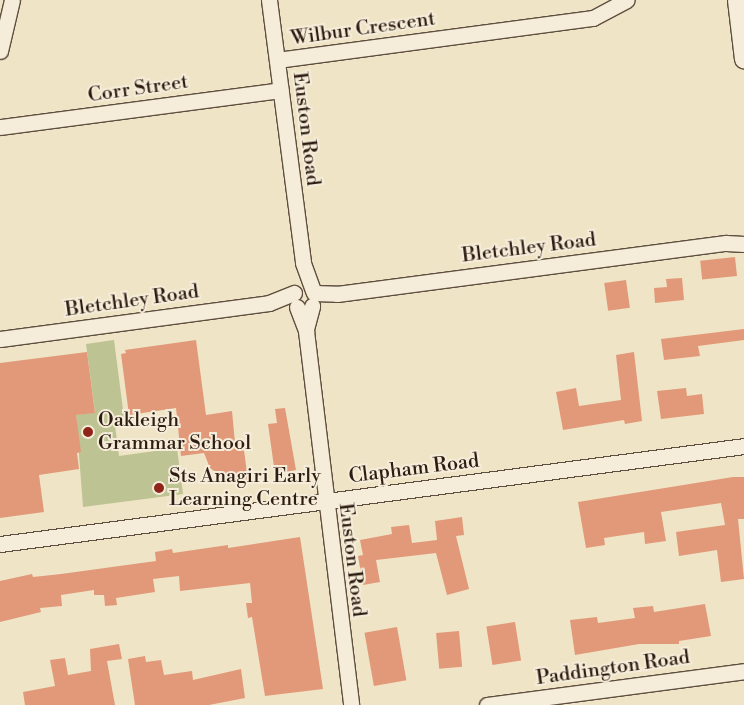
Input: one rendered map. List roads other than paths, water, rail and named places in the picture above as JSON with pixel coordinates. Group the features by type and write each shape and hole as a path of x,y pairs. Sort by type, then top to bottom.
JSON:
{"street":[{"path":"0,51 12,0"},
{"name":"Euston Road","path":"270,0 302,263 302,275 295,299 306,331 324,501 351,705"},
{"name":"Wilbur Crescent","path":"277,60 593,18 627,0"},
{"path":"736,0 744,59"},
{"name":"Corr Street","path":"0,127 281,90"},
{"name":"Bletchley Road","path":"726,243 744,236"},
{"name":"Bletchley Road","path":"313,299 337,294 726,243 744,244"},
{"name":"Euston Road","path":"302,263 313,299 306,331"},
{"path":"304,287 313,299 306,310 295,299 304,287"},
{"name":"Bletchley Road","path":"0,339 295,299"},
{"name":"Clapham Road","path":"0,544 744,446"},
{"name":"Paddington Road","path":"487,705 569,700 744,671"}],"place":[{"name":"Oakleigh Grammar School","path":"88,432"},
{"name":"Sts Anagiri Early Learning Centre","path":"159,488"}]}
